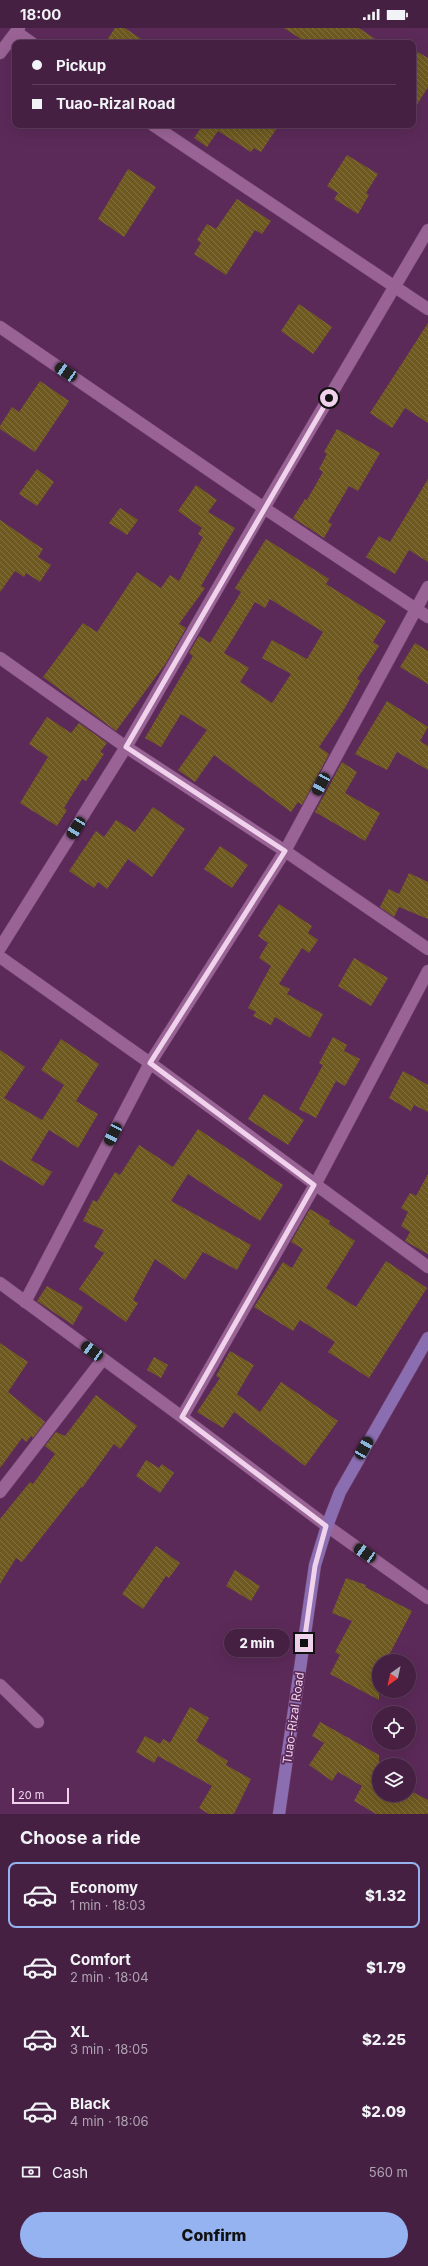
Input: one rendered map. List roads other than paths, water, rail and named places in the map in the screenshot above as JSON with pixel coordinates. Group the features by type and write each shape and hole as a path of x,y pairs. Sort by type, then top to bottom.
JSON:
{"main road":[{"name":"Tuao-Rizal Road","path":"279,1814 315,1566 326,1526 346,1480 428,1338"}],"street":[{"path":"0,52 18,30 29,40"},
{"path":"157,128 394,288 428,309"},
{"path":"0,948 126,747 264,508 428,230"},
{"path":"0,327 264,508 428,617"},
{"path":"25,1302 150,1063 285,851 428,587"},
{"path":"0,658 126,747 285,851 428,948"},
{"path":"0,957 150,1063 314,1185 428,1267"},
{"path":"182,1417 314,1185 428,971"},
{"path":"0,1283 182,1417 326,1526 428,1598"},
{"path":"0,1492 103,1359"},
{"path":"0,1685 38,1722"}]}
